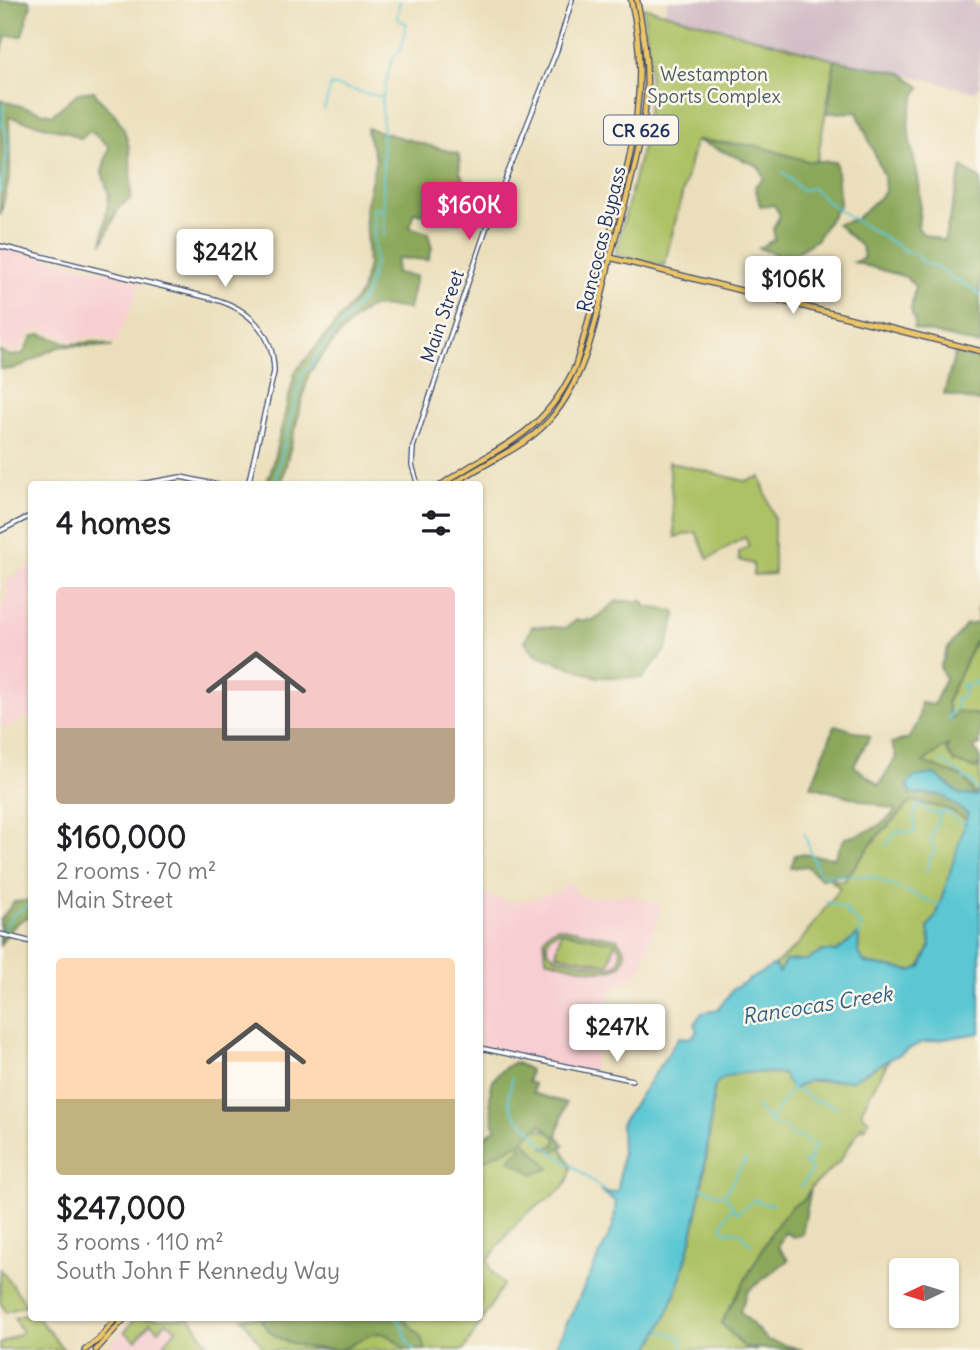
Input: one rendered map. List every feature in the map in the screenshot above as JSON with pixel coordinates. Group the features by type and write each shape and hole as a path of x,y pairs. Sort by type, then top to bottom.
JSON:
{"main road":[{"name":"Rancocas Bypass","path":"461,475 555,414 584,360 638,118 640,66 631,0"},
{"name":"Rancocas Bypass","path":"608,257 640,141 646,96 646,56 637,0"},
{"path":"608,257 980,351"},
{"name":"CR 626","path":"450,481 461,475"},
{"name":"CR 626","path":"456,481 461,475"},
{"path":"85,1350 99,1339 114,1321"},
{"path":"96,1350 122,1321"}],"street":[{"name":"Main Street","path":"417,481 411,465 413,447 489,220 553,60 572,0"},
{"path":"0,246 214,299 237,307 251,317 269,342 274,372 249,481"},
{"path":"158,481 181,477 200,481"},
{"path":"0,531 28,516"},
{"path":"0,934 28,941"},
{"path":"483,1049 632,1080"}],"shaded area":[{"path":"668,0 970,0 980,9 980,85 975,92 877,67 846,63 665,12"},
{"path":"0,246 142,281 116,343 95,336 74,341 41,329 33,330 21,348 15,352 0,347"},
{"path":"28,566 28,717 4,730 0,722 0,614 8,590 6,581"},
{"path":"568,883 579,895 590,898 628,895 662,906 639,973 612,989 592,1072 483,1049 483,894 512,903 558,892"},
{"path":"130,1321 194,1321 212,1350 106,1350"}],"green space":[{"path":"0,0 29,0 31,4 22,36 6,36 0,57"},
{"name":"Westampton Sports Complex","path":"643,7 835,60 817,161 807,161 757,146 696,140 664,266 618,255 616,252 644,140 648,107 650,63"},
{"path":"835,60 902,73 920,87 913,102 908,128 920,194 918,228 923,234 944,241 962,167 980,179 980,345 913,328 915,323 911,310 915,286 906,277 854,262 864,258 862,247 837,224 856,219 885,192 884,176 857,112 827,113"},
{"path":"94,91 122,125 131,166 131,198 119,207 102,244 109,195 102,172 109,146 90,131 81,139 67,132 9,117 10,175 0,216 0,100 52,115 78,93"},
{"path":"367,128 459,154 460,172 467,184 459,221 414,212 410,227 428,233 432,248 428,260 397,258 396,273 416,276 409,309 384,306 370,308 356,318 329,348 309,373 282,481 267,481 295,372 361,293 368,265 365,210 376,159"},
{"path":"696,140 757,146 807,161 836,162 840,204 816,240 791,256 777,255 759,248 775,239 773,229 780,215 774,205 760,206 755,186 764,178 758,166"},
{"path":"41,334 69,344 96,342 112,347 77,345 56,348 22,366 0,369 0,351 11,356 23,354 32,337"},
{"path":"955,353 980,359 980,402 944,394"},
{"path":"669,462 745,481 760,477 774,517 774,574 754,575 753,564 739,560 739,552 749,546 745,537 708,559 696,532 675,537"},
{"path":"617,601 643,601 646,607 674,611 676,616 666,649 643,678 597,677 535,654 525,641 532,626 566,628 576,620 593,620"},
{"path":"980,607 980,637 974,643 947,702 950,720 957,711 980,717 980,745 973,748 980,756 980,763 976,769 954,762 946,750 949,744 923,762 965,778 976,796 961,795 934,774 911,793 941,795 968,814 967,820 948,809 912,801 876,838 849,874 821,879 806,866 791,868 795,855 834,858 845,838 873,829 896,810 811,786 835,725 870,736 854,766 879,785 896,757 891,743 908,739 918,723 921,703 934,705 945,678 940,667 948,648 966,625 978,623 977,608"},
{"path":"980,637 980,717 974,714 950,721 947,701 974,643"},
{"path":"950,743 976,769 980,763 980,788 976,796 964,778 922,762"},
{"path":"911,801 948,809 967,820 937,914 928,928 931,945 920,967 912,971 865,963 858,953 859,935 836,952 823,951 808,960 785,961 779,973 774,965 797,946 840,888 831,880 844,881 876,838"},
{"path":"28,900 28,917 13,927 0,945 0,920 14,902"},
{"path":"558,927 617,939 625,950 623,961 617,968 607,971 546,959 544,938 549,931","holes":["560,931 613,942 561,932 556,954 609,965 615,942 621,950 620,961 608,968 555,957 547,947 551,935"]},
{"path":"889,1060 862,1109 862,1115 869,1120 864,1129 862,1125 840,1161 811,1188 804,1200 792,1206 721,1323 745,1348 757,1350 648,1350 671,1304 695,1225 716,1082 740,1073 776,1073 784,1074 793,1089 808,1081 852,1080"},
{"path":"515,1062 530,1070 528,1082 534,1084 533,1093 566,1103 557,1135 564,1145 553,1152 545,1148 555,1145 556,1138 541,1125 523,1140 550,1168 534,1174 509,1160 522,1148 520,1143 483,1161 483,1138 495,1129 490,1090 497,1075"},
{"path":"534,1129 544,1130 555,1137 571,1167 568,1181 563,1187 526,1214 488,1261 491,1270 503,1285 483,1318 483,1155"},
{"path":"811,1188 802,1235 793,1237 785,1232 778,1246 788,1260 748,1291 740,1311 767,1340 803,1350 745,1348 721,1323 773,1230 792,1206 804,1200"},
{"path":"0,1269 27,1305 6,1312 0,1302"},
{"path":"28,1314 28,1321 40,1321 64,1350 0,1350 0,1344 22,1332 14,1318"},
{"path":"133,1321 192,1321 212,1350 172,1350 164,1344 176,1329 166,1322 159,1330 150,1323 136,1340 125,1332"},
{"path":"244,1321 481,1321 464,1350 265,1350"},
{"path":"262,1321 406,1321 420,1336 426,1350 405,1350 382,1333 368,1336 342,1349 319,1349 284,1340"}],"water":[{"name":"Rancocas Creek","path":"934,774 961,795 976,796 980,788 980,1033 920,1043 852,1080 808,1081 792,1089 783,1074 755,1072 734,1074 718,1082 714,1089 701,1189 686,1258 676,1291 648,1350 554,1350 613,1227 616,1202 600,1190 611,1193 618,1190 622,1155 621,1124 679,1037 691,1038 697,1031 694,1024 702,1013 718,1010 733,989 774,965 779,973 785,961 808,960 823,951 836,952 859,934 858,953 865,963 912,971 921,967 931,945 928,928 937,914 968,814 941,795 911,793 907,785 914,777"}],"waterway":[{"path":"384,236 382,100 391,62 401,49 406,26 406,23 397,19 400,0"},
{"path":"324,110 331,85 382,97"},
{"path":"0,192 8,150 2,123 4,104"},
{"path":"783,172 801,190 813,188 846,215 908,253 916,254 924,263 948,273 951,278 980,295"},
{"path":"275,481 303,372 311,366 318,353 366,295 375,263 373,210 376,206 380,211 383,209"},
{"path":"950,720 949,716 957,705 956,698 961,697 965,691 961,684 967,685 976,681 977,687 980,686"},
{"path":"940,760 964,778 971,780 974,787 980,790"},
{"path":"886,846 897,831 915,833 914,813 919,804 931,813 947,812 965,827"},
{"path":"926,871 935,850 931,840 941,812"},
{"path":"804,834 814,863 822,875 870,876 941,906"},
{"path":"825,901 848,910 846,915 854,917 856,923 862,924 859,935"},
{"path":"4,929 14,914 28,905"},
{"path":"512,1078 509,1100 515,1115 542,1144 605,1192"},
{"path":"770,1120 791,1086"},
{"path":"792,1089 803,1092 816,1102 821,1101 838,1108"},
{"path":"756,1106 771,1123 788,1129 790,1136 803,1137 816,1145 810,1153 811,1159 804,1162 812,1170 801,1186"},
{"path":"725,1194 746,1159"},
{"path":"700,1188 724,1195"},
{"path":"725,1195 737,1213 756,1199 761,1203 773,1205"},
{"path":"731,1208 722,1224 723,1230 742,1233 752,1245"},
{"path":"398,1321 414,1350"},
{"path":"661,1331 681,1337 683,1350"}]}
